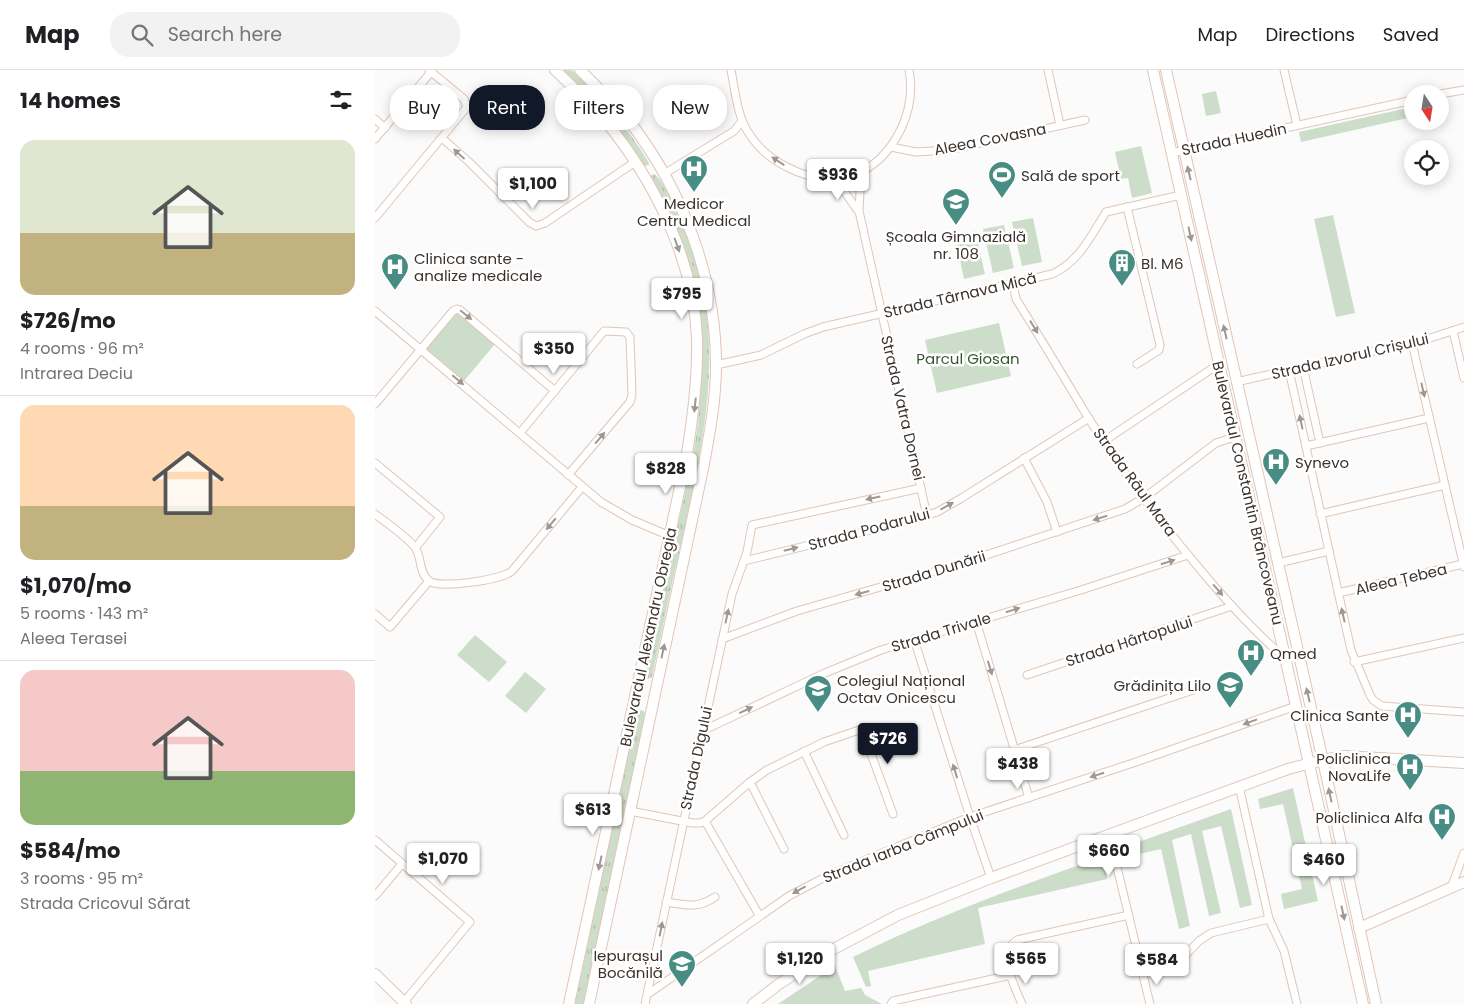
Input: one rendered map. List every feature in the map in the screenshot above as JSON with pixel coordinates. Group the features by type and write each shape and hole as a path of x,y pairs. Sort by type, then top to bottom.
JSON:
{"main road":[{"name":"Bulevardul Alexandru Obregia","path":"555,70 614,132 635,162 664,215 679,250 689,287 697,336 695,412 569,1004"},
{"name":"Bulevardul Alexandru Obregia","path":"580,70 628,121 651,152 687,220 705,276 714,325 716,365 713,413 704,464 589,1004"},
{"name":"Bulevardul Constantin Brâncoveanu","path":"1153,70 1363,1004"},
{"name":"Bulevardul Constantin Brâncoveanu","path":"1166,70 1323,760 1376,1004"},
{"path":"635,695 653,699"},
{"path":"753,1004 803,967 866,931 925,903 1239,786 1309,763 1352,756 1464,763"},
{"path":"1359,928 1464,882"},
{"path":"375,974 405,1003"}],"street":[{"path":"731,70 742,120 748,134 758,146 780,163 797,172 811,177 835,178 861,172 873,166 891,147 908,112 911,88 909,70"},
{"name":"Aleea Covasna","path":"1048,70 1060,125"},
{"name":"Strada Huedin","path":"1284,70 1297,126"},
{"path":"375,139 430,71 464,99 468,105 375,218"},
{"path":"1449,92 1464,90"},
{"name":"Strada Huedin","path":"1172,153 1404,102"},
{"path":"375,120 385,128"},
{"path":"664,174 734,131 742,120"},
{"name":"Aleea Covasna","path":"891,147 916,152 937,151 1085,120"},
{"path":"441,138 469,162 529,222 536,226 545,223 635,162"},
{"name":"Strada Vatra Dornei","path":"861,172 859,211 927,516"},
{"name":"Strada Vatra Dornei","path":"835,178 859,211"},
{"name":"Strada Târnava Mică","path":"716,365 761,355 815,329 1052,274 1066,267 1080,254 1106,212 1181,195"},
{"path":"1127,207 1160,345 1159,350 1137,364"},
{"name":"Strada Râul Mara","path":"1013,284 1016,299 1089,418 1144,498 1231,606 1265,641 1286,659"},
{"path":"375,404 453,311 459,309 555,391"},
{"path":"375,311 582,487 615,510 670,536"},
{"name":"Strada Izvorul Crișului","path":"1236,382 1412,342 1464,327"},
{"path":"520,434 604,331 623,331 628,334 633,395 630,402 568,475"},
{"path":"1453,331 1464,378"},
{"path":"1412,342 1464,566"},
{"path":"1104,441 1219,364"},
{"path":"1303,367 1319,443"},
{"name":"Aleea Țebea","path":"1289,370 1320,514 1355,662 1370,695 1377,704 1382,706 1464,712"},
{"name":"Strada Podarului","path":"744,561 927,516 960,499 1089,418"},
{"path":"1306,446 1429,418"},
{"name":"Strada Dunării","path":"722,639 797,611 951,568 1120,511 1144,498 1216,443 1235,437"},
{"path":"1024,458 1047,502 1057,532"},
{"path":"375,463 440,516 416,547"},
{"path":"1320,514 1445,485"},
{"path":"375,514 416,547 423,572 429,581 435,584 444,584 488,580 509,574 582,487"},
{"name":"Strada Vatra Dornei","path":"753,525 921,488"},
{"name":"Strada Digului","path":"645,1004 732,594 744,561 753,525"},
{"path":"1278,563 1329,551"},
{"name":"Strada Trivale","path":"702,731 845,664 914,639 1088,588 1188,555"},
{"name":"Aleea Țebea","path":"1338,593 1464,566"},
{"path":"375,614 390,627 429,581"},
{"name":"Strada Hârtopului","path":"1027,675 1231,606"},
{"path":"975,621 1029,798"},
{"path":"1355,662 1464,638"},
{"path":"914,639 969,817 991,878"},
{"path":"1014,750 1202,687"},
{"name":"Strada Iarba Câmpului","path":"648,994 759,915 789,896 829,875 969,817 1142,760 1296,706"},
{"path":"630,811 697,824 705,821 750,782 767,770 804,751 862,729 893,814"},
{"path":"804,751 844,835"},
{"path":"750,782 785,849"},
{"path":"1239,786 1269,919 1284,951 1297,1004"},
{"path":"705,821 759,915"},
{"path":"1109,834 1149,1004"},
{"path":"375,840 470,922 405,1003"},
{"path":"1451,888 1464,853"},
{"path":"375,896 403,864"},
{"path":"666,902 696,906 707,903 715,897"},
{"path":"1022,1004 1011,975 1007,952 1013,942 1129,915"},
{"path":"1143,972 1177,964 1199,941 1211,933 1269,919"},
{"path":"891,1004 893,1001 1011,975"}],"green space":[{"path":"563,70 572,70 587,85 577,85"},
{"path":"1216,91 1221,113 1206,116 1202,94"},
{"path":"1404,109 1404,119 1301,142 1299,132"},
{"path":"617,130 626,130 649,165 644,166"},
{"path":"1141,146 1152,193 1132,198 1128,178 1121,179 1115,152"},
{"path":"654,174 669,195 695,260 705,300 709,339 709,379 705,419 691,500 652,677 647,679 645,675 693,456 698,423 702,368 702,338 696,294 650,178"},
{"path":"1333,215 1355,313 1336,317 1314,219"},
{"path":"1033,218 1042,262 1022,266 1012,222"},
{"path":"1004,225 1014,268 993,273 983,229"},
{"path":"975,231 985,274 964,279 955,236"},
{"path":"457,312 495,344 464,381 426,349"},
{"name":"Parcul Giosan","path":"999,323 1011,376 937,393 925,340"},
{"path":"475,635 507,662 489,682 457,655"},
{"path":"525,672 546,689 526,713 505,696"},
{"path":"640,710 644,711 645,714 584,1004 575,1004 637,712"},
{"path":"1293,788 1318,901 1284,909 1281,894 1302,889 1283,804 1260,809 1258,799"},
{"path":"1231,809 1252,905 1240,908 1221,826 1202,831 1221,913 1209,916 1191,834 1172,840 1190,926 1179,929 1161,849 1118,859 1116,850"},
{"path":"1102,857 1107,879 978,908 985,944 868,971 871,986 866,987 853,957 883,942 1007,891"},
{"path":"835,966 845,991 861,988 865,995 882,1004 778,1004"}],"place":[{"name":"Medicor Centru Medical","path":"694,193"},
{"name":"Sală de sport","path":"1002,199"},
{"name":"Școala Gimnazială nr. 108","path":"956,226"},
{"name":"Bl. M6","path":"1122,287"},
{"name":"Clinica sante - analize medicale","path":"395,291"},
{"name":"Synevo","path":"1276,486"},
{"name":"Qmed","path":"1251,677"},
{"name":"Grădinița Lilo","path":"1230,709"},
{"name":"Colegiul Național Octav Onicescu","path":"818,713"},
{"name":"Clinica Sante","path":"1408,739"},
{"name":"Policlinica NovaLife","path":"1410,791"},
{"name":"Policlinica Alfa","path":"1442,841"},
{"name":"Iepurașul Bocănilă","path":"682,988"}]}
